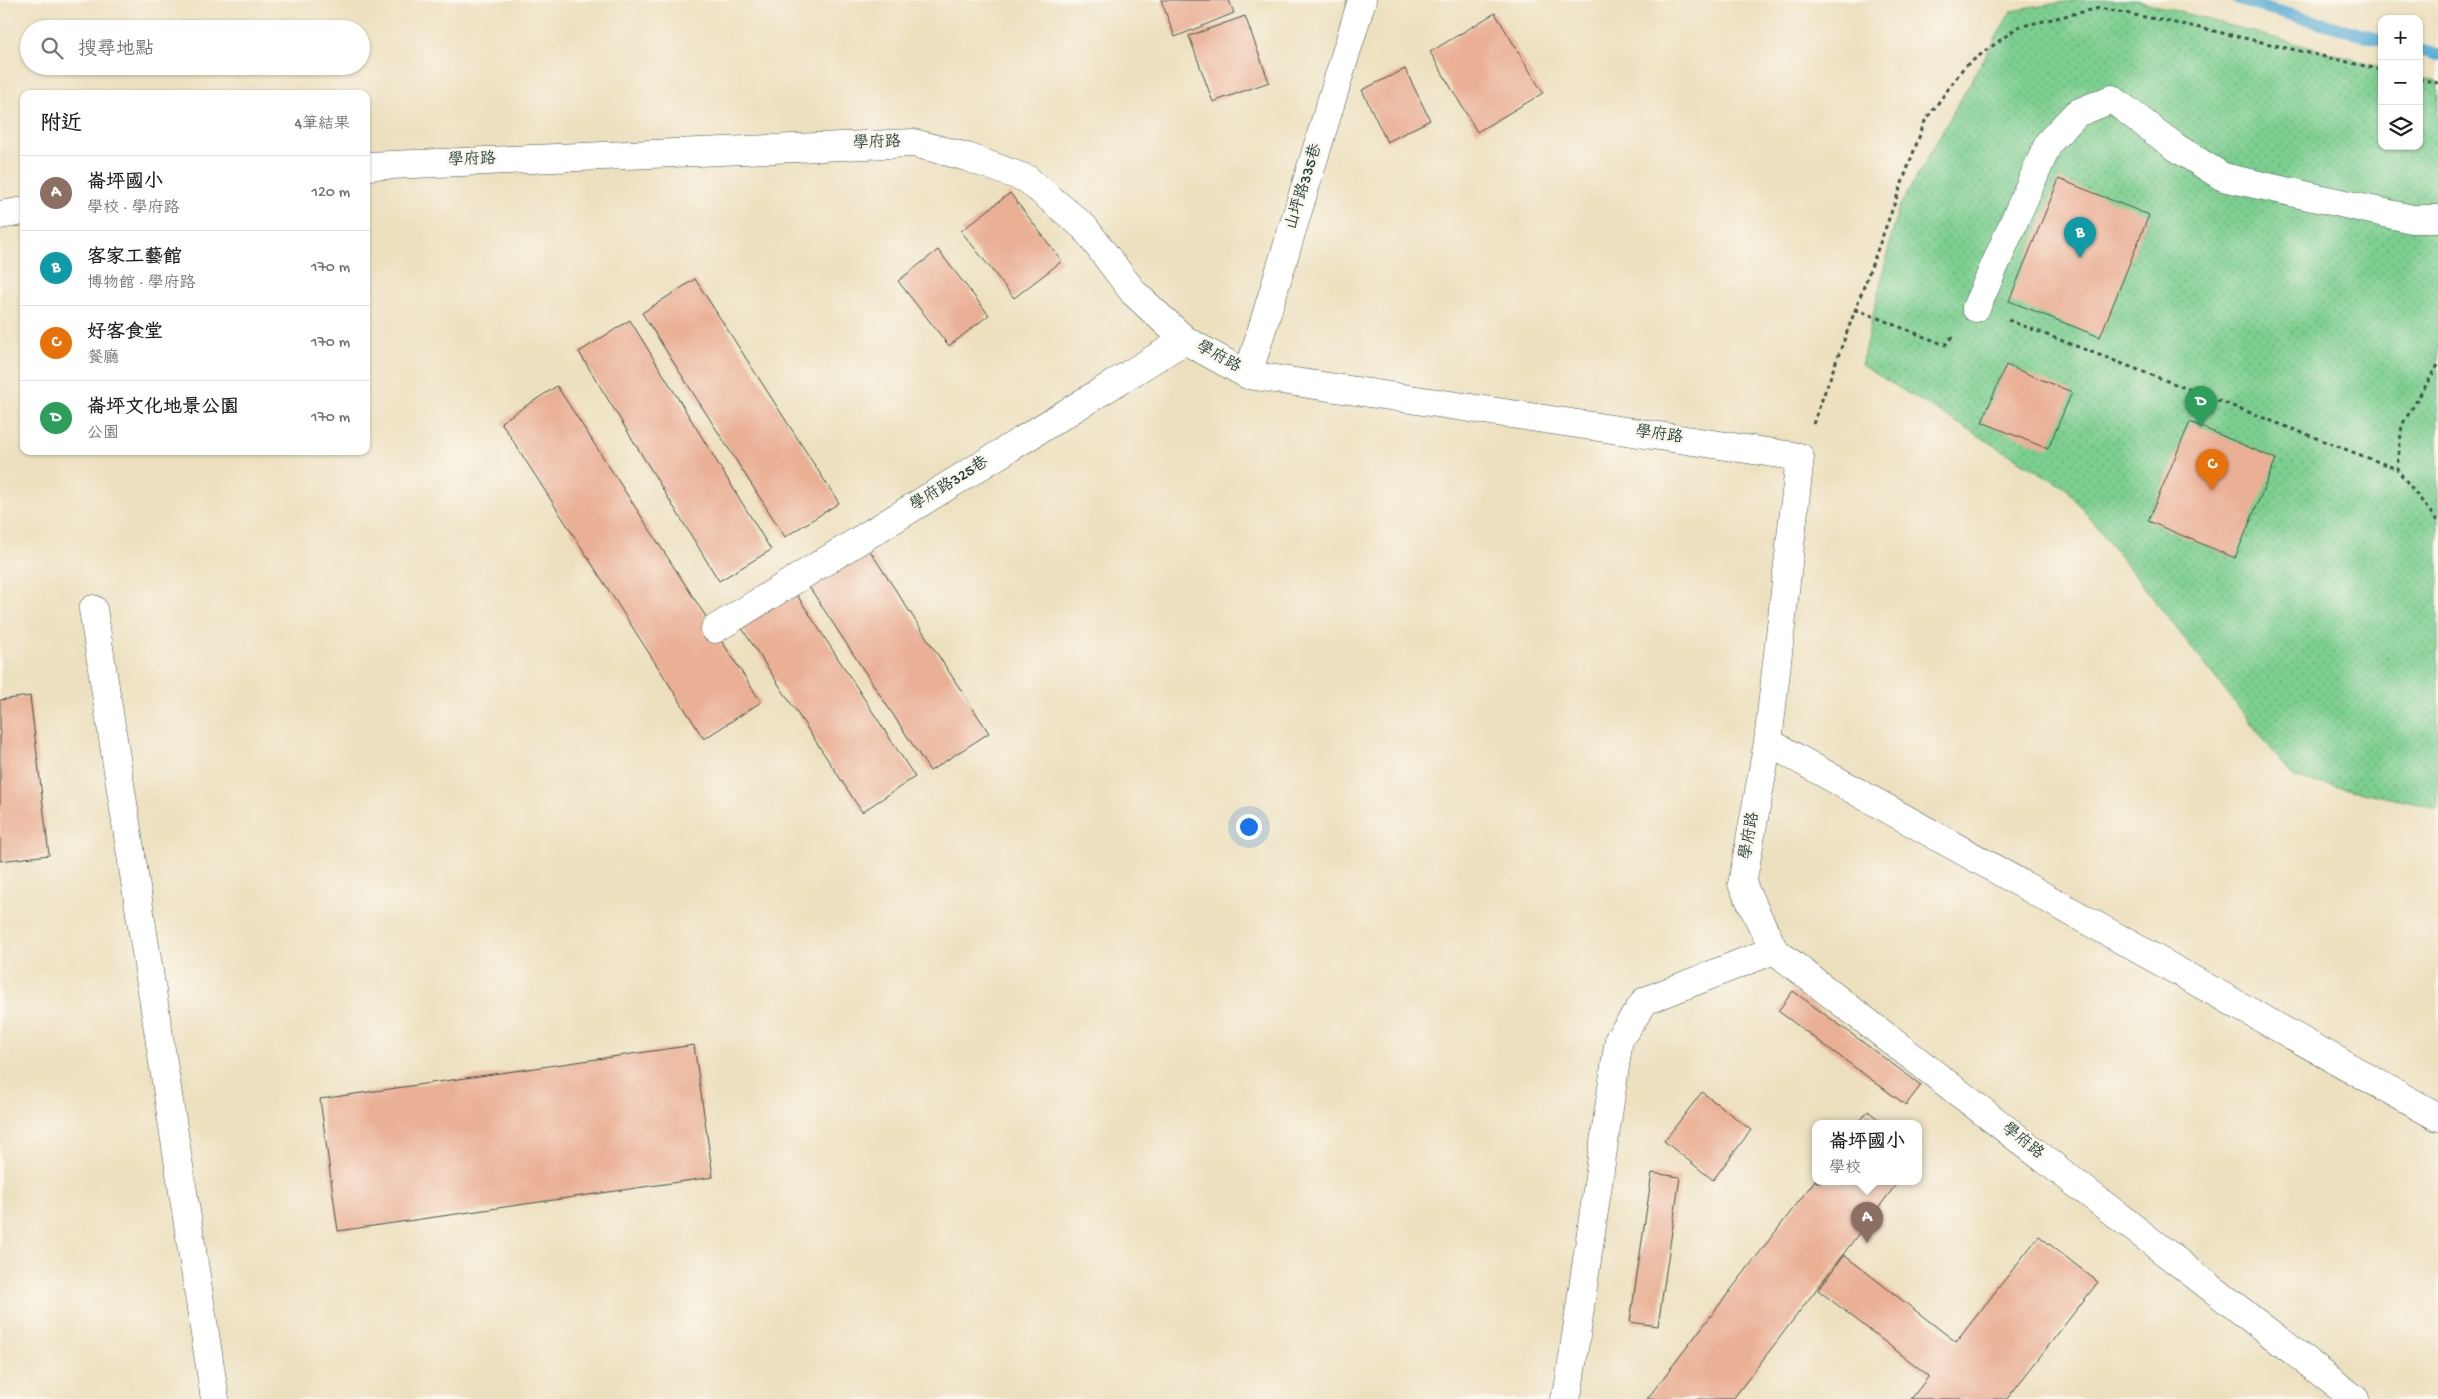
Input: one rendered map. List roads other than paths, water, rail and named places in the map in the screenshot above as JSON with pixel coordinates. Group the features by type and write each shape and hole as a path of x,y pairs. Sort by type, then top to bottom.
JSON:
{"street":[{"name":"山坪路335巷","path":"1248,375 1362,0"},
{"path":"1976,308 2049,142 2078,113 2112,99 2174,146 2223,178 2412,219 2438,219"},
{"name":"學府路","path":"370,166 914,143 967,157 1027,179 1084,227 1134,293 1185,340 1248,375 1800,457 1768,742 1742,884 1774,950 2355,1399"},
{"path":"0,215 20,212"},
{"name":"學府路325巷","path":"715,629 1185,340"},
{"path":"93,609 215,1399"},
{"path":"1768,742 2438,1117"},
{"path":"1564,1399 1568,1391 1619,1039 1645,1000 1774,950"}],"waterway":[{"path":"2238,0 2378,39"},
{"path":"2423,51 2438,55"}],"place":[{"name":"客家工藝館","path":"2080,258"},
{"name":"崙坪文化地景公園","path":"2201,427"},
{"name":"好客食堂","path":"2212,490"},
{"name":"崙坪國小","path":"1867,1243"}]}
